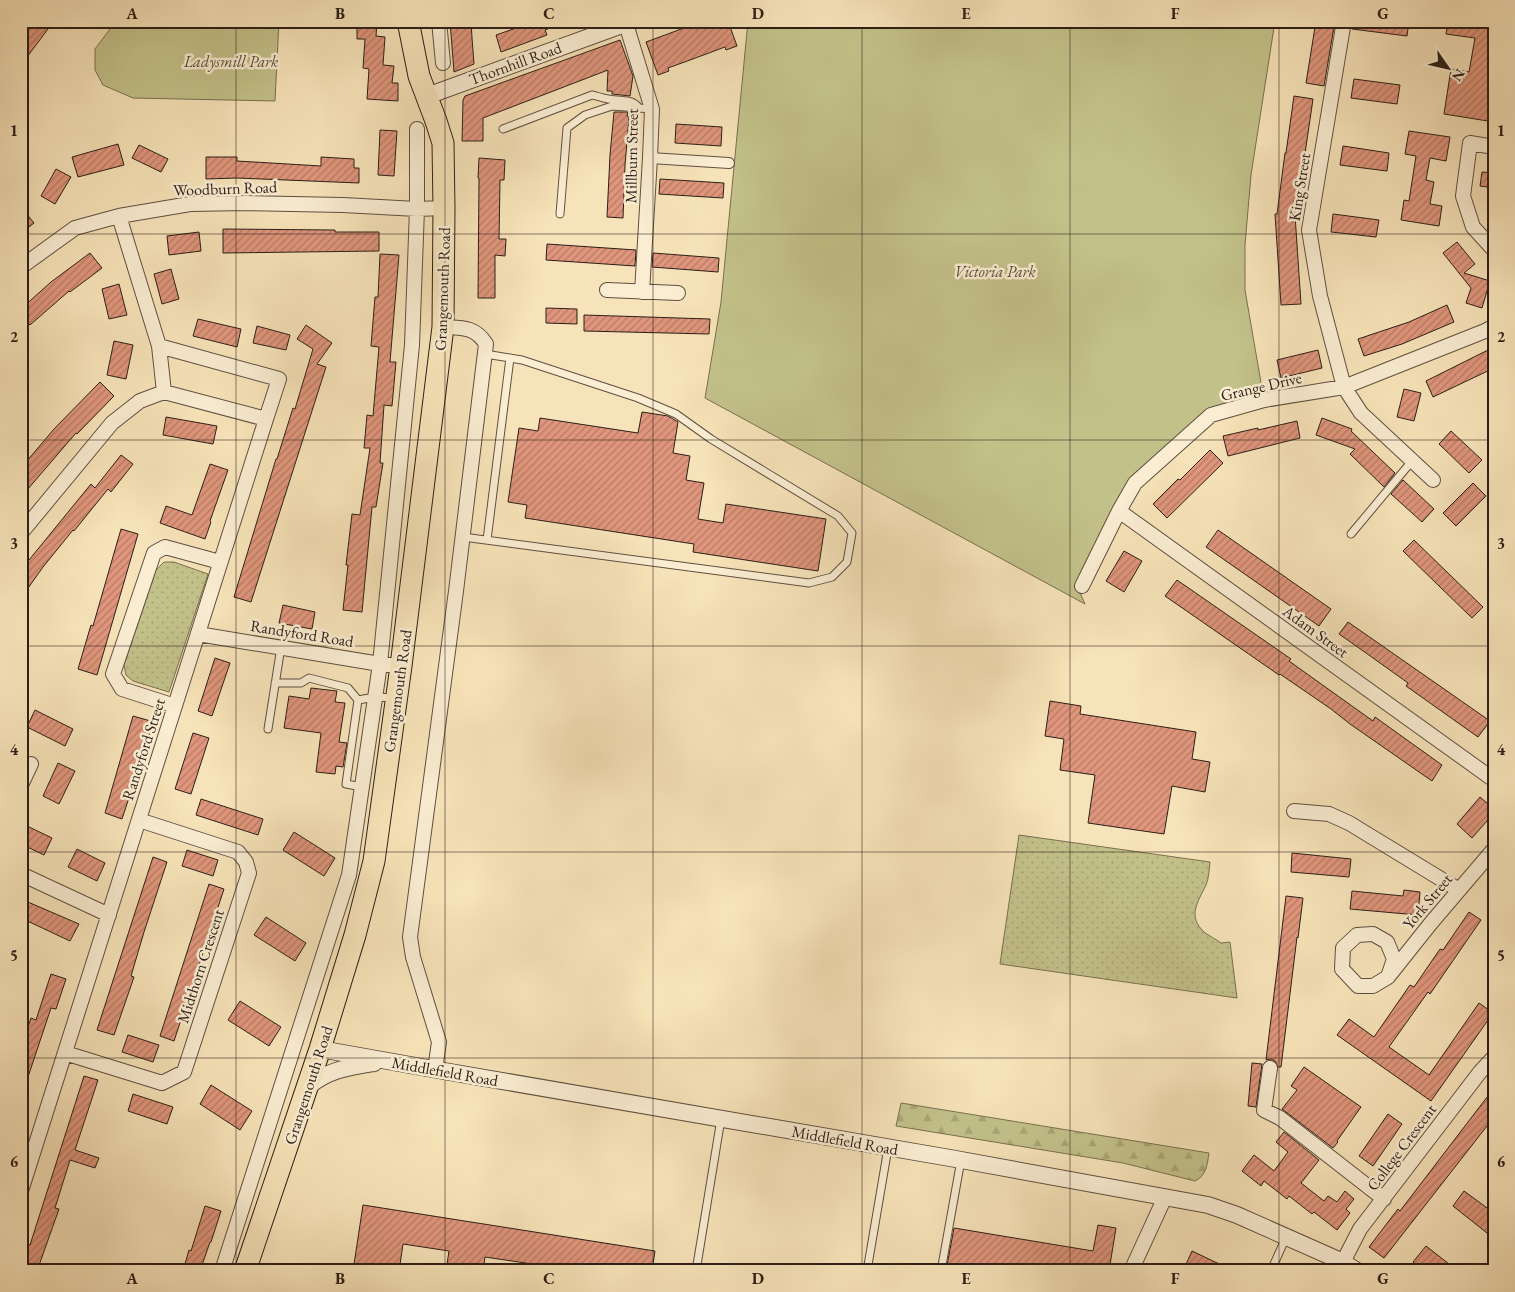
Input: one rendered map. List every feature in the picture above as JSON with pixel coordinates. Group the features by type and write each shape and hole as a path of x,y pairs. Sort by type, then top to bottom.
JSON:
{"main road":[{"name":"Grangemouth Road","path":"245,1271 308,1088 355,935 374,861 397,698 443,327 443,143 419,76 408,21"}],"street":[{"path":"439,21 443,63"},
{"name":"King Street","path":"1344,21 1309,230 1320,296 1344,387 1361,413 1433,480"},
{"name":"Thornhill Road","path":"426,96 629,22"},
{"name":"Millburn Street","path":"629,22 645,108 650,158 642,292"},
{"name":"Grangemouth Road","path":"222,1271 349,875 380,664 412,345 418,209 417,129"},
{"path":"1494,146 1470,143 1463,196 1474,227 1494,250"},
{"path":"650,158 729,164"},
{"name":"Woodburn Road","path":"21,268 75,228 119,216 190,204 246,203 418,209 444,208"},
{"path":"119,216 158,346 164,392"},
{"path":"607,290 678,293"},
{"name":"Grange Drive","path":"1082,586 1135,483 1211,415 1264,400 1344,387 1494,326"},
{"path":"435,1070 439,1042 413,957 410,937 463,537 486,344 475,331 443,327"},
{"name":"Randyford Street","path":"21,1190 278,379 158,346"},
{"path":"21,533 112,423 140,401 164,392 266,419"},
{"name":"Adam Street","path":"1119,511 1494,780"},
{"path":"175,706 122,689 113,674 154,553 165,547 220,562"},
{"name":"Randyford Road","path":"198,634 401,666"},
{"path":"21,785 31,764"},
{"path":"362,787 384,790"},
{"path":"1294,810 1329,814 1349,823 1459,890"},
{"name":"Midthorn Crescent","path":"65,1052 162,1083 184,1072 249,873 246,862 238,852 139,820"},
{"name":"York Street","path":"1388,977 1494,849"},
{"path":"21,874 108,915"},
{"name":"Middlefield Road","path":"320,1049 888,1147 1208,1205 1237,1215 1350,1266"},
{"name":"College Crescent","path":"1350,1266 1360,1230 1480,1072 1494,1057"},
{"path":"308,1088 318,1078 328,1073 360,1065 388,1062"},
{"path":"1270,1068 1264,1110 1280,1118 1384,1199"},
{"path":"1131,1271 1165,1197"}],"lane":[{"path":"503,129 592,94 606,99 629,101 645,108"},
{"path":"560,214 567,128 585,115 612,106 645,108"},
{"path":"463,537 809,583 832,577 847,562 852,533 838,516 711,439 676,414 638,398 522,360 485,354"},
{"path":"487,540 510,358"},
{"path":"1351,534 1412,461"},
{"path":"268,729 280,647"},
{"path":"275,683 301,683 309,678 348,688 358,700 346,784 362,787"},
{"path":"358,700 375,697 397,698"},
{"path":"696,1271 721,1119"},
{"path":"867,1271 888,1147"},
{"path":"941,1271 961,1160"},
{"path":"1270,1271 1286,1237"}],"green space":[{"name":"Ladysmill Park","path":"116,21 279,21 275,101 133,98 103,85 95,70 95,49"},
{"name":"Victoria Park","path":"748,21 1275,21 1251,175 1245,245 1245,290 1264,400 1211,415 1135,483 1082,586 1081,595 1085,604 705,398 721,302"},
{"path":"164,562 174,562 208,574 169,692 133,681 126,675 124,665 156,570"},
{"path":"1019,835 1210,862 1207,882 1197,903 1195,915 1199,926 1204,932 1221,943 1230,942 1237,998 1000,964"},
{"path":"901,1103 1209,1153 1208,1162 1202,1176 1195,1181 1123,1163 896,1126"}],"building":[{"path":"30,21 54,21 21,65 21,33"},
{"path":"357,21 377,21 376,36 385,37 383,65 394,66 392,83 398,83 398,101 367,99 369,69 363,68 365,39 357,39"},
{"path":"450,21 471,21 474,64 454,72"},
{"path":"520,21 565,22 545,30 547,35 501,52 496,35 522,26"},
{"path":"703,21 728,21 737,46 726,50 725,47 668,68 669,71 658,75 646,42"},
{"path":"1316,21 1335,21 1324,86 1306,83"},
{"path":"1353,21 1409,21 1407,36 1352,29"},
{"path":"1448,21 1494,21 1494,122 1444,114 1451,69 1469,72 1475,38 1446,34"},
{"path":"620,40 633,76 630,96 612,94 612,91 607,91 608,70 483,118 483,141 462,141 463,100 465,96"},
{"path":"1354,79 1400,85 1397,104 1351,98"},
{"path":"1294,96 1313,99 1298,201 1294,200 1301,304 1281,305 1275,214 1277,214"},
{"path":"614,112 628,112 627,116 629,117 623,218 607,217"},
{"path":"676,124 722,127 721,146 675,143"},
{"path":"380,130 397,131 394,176 378,175"},
{"path":"1409,131 1450,137 1446,161 1430,158 1426,180 1434,182 1430,204 1442,206 1439,226 1401,220 1404,200 1409,201 1416,156 1405,154"},
{"path":"118,144 124,165 78,177 72,157"},
{"path":"139,145 168,159 161,172 132,158"},
{"path":"1343,146 1389,153 1387,171 1340,165"},
{"path":"206,157 237,157 237,161 321,166 321,157 354,159 354,168 359,168 359,183 237,178 206,179"},
{"path":"479,158 505,160 504,180 500,180 499,239 506,239 505,256 495,255 495,298 478,298"},
{"path":"56,169 71,177 55,204 41,196"},
{"path":"1482,172 1494,173 1494,188 1480,186"},
{"path":"660,179 724,183 723,198 659,194"},
{"path":"21,207 34,223 21,233"},
{"path":"1333,214 1379,220 1376,237 1331,232"},
{"path":"223,229 379,232 379,251 223,253"},
{"path":"199,232 201,251 169,255 167,236"},
{"path":"1457,242 1475,264 1464,273 1490,281 1482,308 1466,303 1471,288 1443,253"},
{"path":"547,244 636,250 635,266 546,260"},
{"path":"90,253 102,268 69,291 30,325 21,315 21,309 51,282"},
{"path":"653,253 719,258 718,272 652,267"},
{"path":"380,254 399,255 390,362 396,362 392,406 384,405 380,463 383,463 376,507 372,507 362,612 343,610 352,514 360,515 370,448 364,448 367,415 373,416 379,347 371,346 375,297 378,297"},
{"path":"171,269 179,299 162,304 154,274"},
{"path":"119,284 127,315 109,319 102,289"},
{"path":"1447,305 1454,322 1402,344 1364,356 1358,339 1409,322"},
{"path":"546,308 577,309 577,324 546,323"},
{"path":"584,315 710,319 709,334 584,331"},
{"path":"198,319 241,329 237,347 193,336"},
{"path":"306,325 332,343 317,364 326,367 251,602 234,597 276,459 293,408 295,409 313,349 297,339"},
{"path":"257,326 290,335 286,350 253,343"},
{"path":"114,341 133,345 126,379 107,375"},
{"path":"1494,347 1494,368 1433,397 1426,381"},
{"path":"1318,350 1322,368 1281,378 1277,360"},
{"path":"100,382 114,396 76,433 21,497 21,468 54,429"},
{"path":"1404,389 1421,393 1414,421 1397,417"},
{"path":"642,412 668,416 678,422 673,453 690,456 686,480 704,483 698,519 723,523 726,504 826,519 818,571 693,552 694,544 525,518 527,505 508,502 519,428 538,431 540,418 638,433"},
{"path":"166,417 217,426 213,444 163,435"},
{"path":"1322,418 1352,429 1351,431 1395,473 1384,487 1350,454 1355,449 1316,435"},
{"path":"1297,421 1300,438 1228,456 1223,436"},
{"path":"1451,431 1482,460 1469,473 1439,444"},
{"path":"1210,450 1223,463 1167,518 1153,504"},
{"path":"121,455 133,464 111,492 108,489 73,530 21,598 21,567 27,559 29,560 91,484 95,488"},
{"path":"210,464 228,470 205,539 160,523 166,506 192,515"},
{"path":"1403,480 1434,509 1422,522 1391,494"},
{"path":"1473,483 1486,496 1456,526 1443,513"},
{"path":"121,529 138,534 97,675 78,669 91,625 93,626"},
{"path":"1218,530 1331,609 1319,626 1206,547"},
{"path":"1414,540 1483,607 1472,618 1403,551"},
{"path":"1124,551 1142,561 1124,592 1106,581"},
{"path":"1177,580 1291,659 1289,661 1373,721 1375,717 1442,765 1432,781 1331,709 1165,596"},
{"path":"283,605 315,612 312,629 279,623"},
{"path":"1348,622 1490,721 1478,737 1406,686 1408,683 1339,634"},
{"path":"215,658 230,663 212,716 198,711"},
{"path":"311,688 337,691 335,702 345,703 339,742 347,743 343,767 336,766 335,774 316,772 321,733 284,728 289,696 309,699"},
{"path":"1050,701 1081,706 1080,714 1196,732 1192,759 1210,762 1205,792 1172,786 1164,834 1088,823 1095,775 1060,770 1064,739 1045,736"},
{"path":"35,710 73,729 65,746 27,727"},
{"path":"133,716 154,722 122,819 105,813"},
{"path":"193,733 209,738 191,794 175,789"},
{"path":"58,763 75,771 59,804 43,796"},
{"path":"1480,797 1494,809 1494,813 1472,838 1457,824"},
{"path":"201,799 263,819 258,835 196,815"},
{"path":"27,826 52,838 44,855 21,844 21,839"},
{"path":"294,832 335,858 324,876 283,850"},
{"path":"77,849 105,863 97,881 68,867"},
{"path":"187,850 218,860 213,876 182,866"},
{"path":"1292,853 1351,859 1349,877 1291,872"},
{"path":"153,857 167,862 131,976 134,977 114,1035 97,1030"},
{"path":"209,884 224,889 174,1041 160,1036"},
{"path":"1404,890 1420,892 1418,915 1350,909 1352,891 1403,896"},
{"path":"1286,896 1303,898 1281,1067 1278,1067 1275,1061 1271,1059 1266,1060"},
{"path":"21,899 79,924 70,941 21,918"},
{"path":"1469,912 1481,920 1430,994 1428,992 1389,1047 1429,1075 1479,1003 1493,1013 1431,1101 1337,1035 1349,1019 1374,1037 1410,985 1414,987 1440,949 1443,950"},
{"path":"266,917 306,943 295,961 254,935"},
{"path":"51,974 66,979 56,1009 51,1008 23,1092 21,1091 21,1048 31,1018 36,1020"},
{"path":"240,1001 281,1027 269,1046 228,1020"},
{"path":"128,1035 159,1045 153,1062 122,1052"},
{"path":"1252,1063 1262,1064 1256,1107 1248,1106"},
{"path":"1304,1067 1361,1107 1333,1148 1282,1109 1297,1090 1291,1086"},
{"path":"84,1076 98,1080 75,1150 99,1158 95,1168 70,1160 55,1208 59,1209 37,1271 21,1271 21,1265 28,1244 30,1245"},
{"path":"211,1085 252,1111 240,1130 200,1104"},
{"path":"1494,1088 1494,1117 1384,1258 1369,1247 1398,1209 1400,1211"},
{"path":"133,1094 173,1107 167,1124 128,1111"},
{"path":"1388,1114 1402,1124 1373,1166 1359,1156"},
{"path":"1284,1132 1319,1160 1301,1183 1324,1201 1328,1196 1337,1202 1345,1191 1354,1199 1346,1209 1350,1213 1337,1230 1289,1196 1287,1199 1264,1181 1261,1186 1242,1171 1254,1155 1274,1171 1288,1152 1276,1142"},
{"path":"1464,1191 1494,1213 1494,1224 1487,1233 1453,1206"},
{"path":"363,1205 655,1251 652,1271 531,1271 532,1264 485,1257 483,1271 446,1271 449,1251 403,1244 399,1271 353,1271"},
{"path":"205,1206 221,1211 211,1242 200,1271 183,1271 189,1250 191,1251"},
{"path":"1098,1225 1116,1228 1109,1271 946,1271 954,1228 1093,1251"},
{"path":"1426,1246 1458,1271 1424,1271 1413,1262"},
{"path":"1192,1251 1234,1271 1183,1271"}]}
